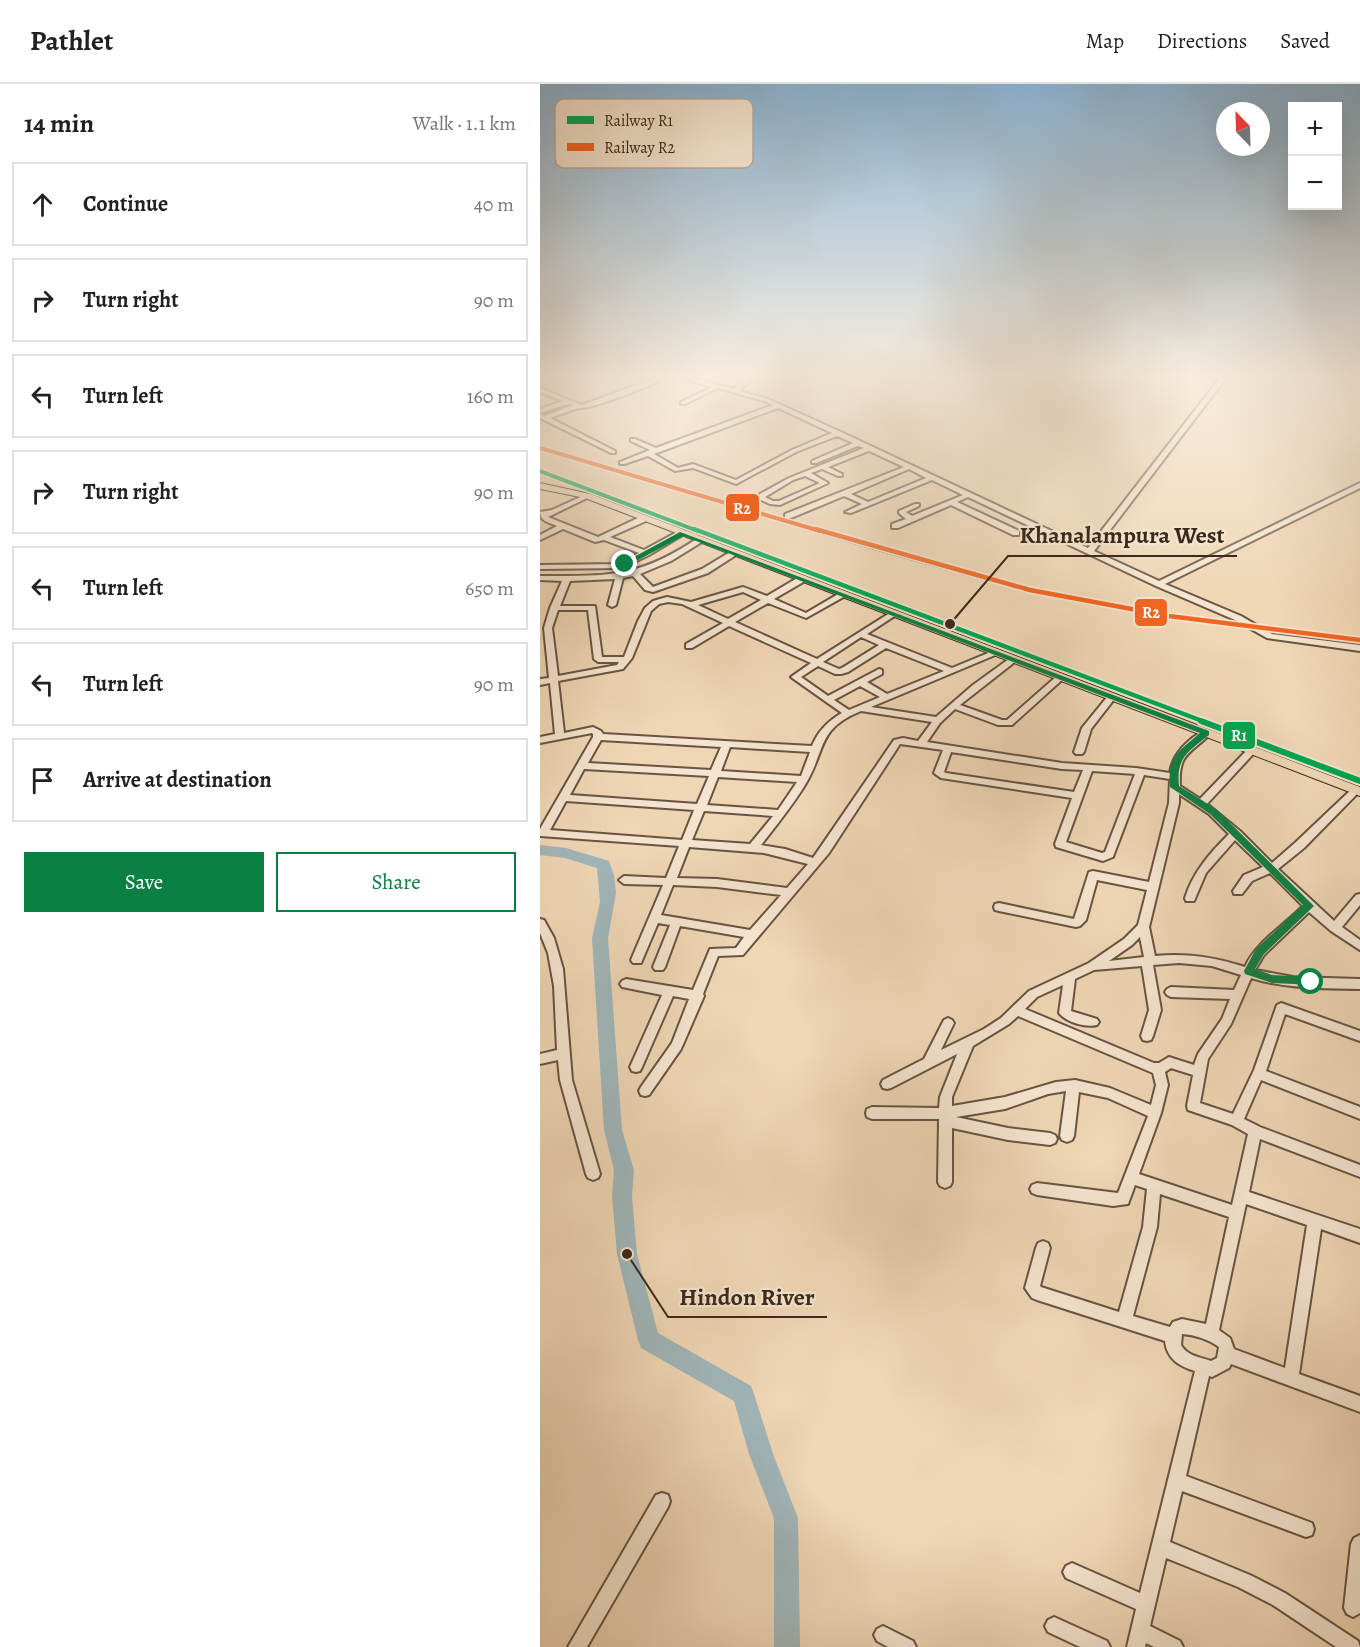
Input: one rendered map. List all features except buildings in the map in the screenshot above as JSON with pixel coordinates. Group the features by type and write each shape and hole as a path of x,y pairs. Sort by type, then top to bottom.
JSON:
{"main road":[{"path":"540,486 587,496 1358,791"}],"street":[{"path":"622,463 654,451"},
{"path":"651,452 677,470 693,466 736,482 794,451"},
{"path":"814,462 840,451"},
{"path":"807,474 825,483 780,503 772,503 761,498 778,485 864,451"},
{"path":"877,451 1089,552 1238,618 1270,636 1360,648"},
{"path":"1089,552 1167,451"},
{"path":"788,516 909,467"},
{"path":"825,468 840,476"},
{"path":"849,512 931,478"},
{"path":"1159,584 1360,485"},
{"path":"846,493 867,504"},
{"path":"895,526 968,495"},
{"path":"540,523 546,516 587,496"},
{"path":"951,502 1016,533"},
{"path":"912,519 901,512 917,505"},
{"path":"546,516 563,526 598,540 643,519"},
{"path":"540,538 563,526"},
{"path":"540,567 619,566 682,533"},
{"path":"606,538 646,553"},
{"path":"540,578 620,576 635,573 670,559 701,540"},
{"path":"635,573 648,588 653,590 705,571 735,553"},
{"path":"612,605 620,576"},
{"path":"560,737 554,680 544,622 554,608 567,578"},
{"path":"689,646 802,579"},
{"path":"690,605 739,590 748,590 806,616 843,595"},
{"path":"540,682 615,669 626,660 651,605 667,600 679,600 841,672 886,644"},
{"path":"554,608 592,608 598,659 626,660"},
{"path":"848,713 795,679 816,662 893,613"},
{"path":"860,634 949,670"},
{"path":"753,848 804,779 822,733 848,713 949,670 996,653"},
{"path":"921,744 926,732 938,720 1013,659"},
{"path":"829,699 879,672"},
{"path":"954,706 1000,723 1009,723 1060,678"},
{"path":"860,682 886,697"},
{"path":"1079,752 1087,728 1111,698"},
{"path":"861,708 938,720"},
{"path":"540,740 593,730 598,733 583,766 543,832 753,848 785,853 814,862"},
{"path":"1147,1036 1155,1010 1143,927 1174,803 1176,761 1180,754 1206,733"},
{"path":"598,737 814,749"},
{"path":"645,1091 677,1045 714,951 739,952 750,934 814,862 897,742 903,741 1089,769 1140,772 1174,782 1236,833 1309,906 1360,946"},
{"path":"637,960 702,808 726,744"},
{"path":"948,748 939,773 944,776 1079,796"},
{"path":"1202,803 1252,750"},
{"path":"583,766 804,779"},
{"path":"1089,769 1060,844 1064,848 1106,857 1140,772"},
{"path":"1238,891 1253,874 1272,868 1358,791"},
{"path":"563,798 779,813"},
{"path":"1190,898 1192,889 1204,868 1236,833"},
{"path":"999,907 1076,923 1080,920 1093,875 1152,887"},
{"path":"624,880 737,885 789,892"},
{"path":"1335,928 1360,898"},
{"path":"1309,906 1260,952 1227,1021 1205,1051 1193,1106 1360,1171"},
{"path":"655,918 750,934"},
{"path":"659,967 677,921"},
{"path":"540,923 550,939 560,972 566,1080 593,1174"},
{"path":"887,1084 1005,1021 1033,994 1092,966 1128,942 1143,927"},
{"path":"1092,966 1120,966 1182,958 1212,961 1284,981 1360,984"},
{"path":"1070,976 1065,1013 1093,1022"},
{"path":"626,984 698,996"},
{"path":"636,1067 669,991"},
{"path":"1171,992 1238,995"},
{"path":"1236,1121 1258,1074 1281,1008 1360,1036"},
{"path":"1015,1010 1158,1069"},
{"path":"929,1062 948,1023"},
{"path":"945,1182 946,1097 968,1042"},
{"path":"540,1059 563,1053"},
{"path":"1158,1069 1169,1062 1199,1072"},
{"path":"1037,1189 1119,1200 1125,1196 1155,1113 1162,1085 1158,1069"},
{"path":"1258,1074 1360,1113"},
{"path":"872,1113 946,1116 1005,1103 1044,1090 1073,1086 1109,1094 1155,1113"},
{"path":"1067,1136 1073,1086"},
{"path":"946,1116 1008,1134 1050,1139"},
{"path":"1211,1335 1255,1131"},
{"path":"1132,1178 1238,1213"},
{"path":"1125,1321 1150,1227 1154,1187"},
{"path":"1241,1196 1360,1236"},
{"path":"1291,1378 1315,1221"},
{"path":"1043,1248 1033,1285 1034,1291 1173,1336"},
{"path":"1180,1325 1211,1335 1223,1340 1226,1354 1224,1363 1217,1369 1176,1354 1172,1347 1175,1330 1180,1325"},
{"path":"1226,1354 1360,1404"},
{"path":"1174,1647 1138,1639 1204,1366"},
{"path":"1178,1481 1306,1529"},
{"path":"577,1647 662,1501"},
{"path":"1353,1608 1360,1544"},
{"path":"1161,1547 1244,1581 1279,1599 1352,1647"},
{"path":"1072,1572 1146,1605"},
{"path":"1054,1626 1101,1647"},
{"path":"883,1635 907,1647"}],"waterway":[{"path":"540,850 566,853 604,865 608,884 608,902 600,938 613,1130 624,1170 622,1196 627,1254 649,1340 743,1394 761,1454 786,1518 787,1647"}],"railway":[{"path":"550,451 844,540 1028,590 1152,614 1360,640"}],"rail line":[{"name":"R2","path":"550,451 915,559 1030,590 1169,616 1360,640"},
{"name":"R1","path":"540,471 1360,781"}],"place":[{"name":"Khanalampura West","path":"950,624"},
{"name":"Hindon River","path":"627,1254"}],"route":[{"path":"625,564 682,533 1206,733 1180,754 1173,771 1175,787 1213,812 1251,846 1309,906 1260,952 1249,971 1272,979 1311,982"}]}
